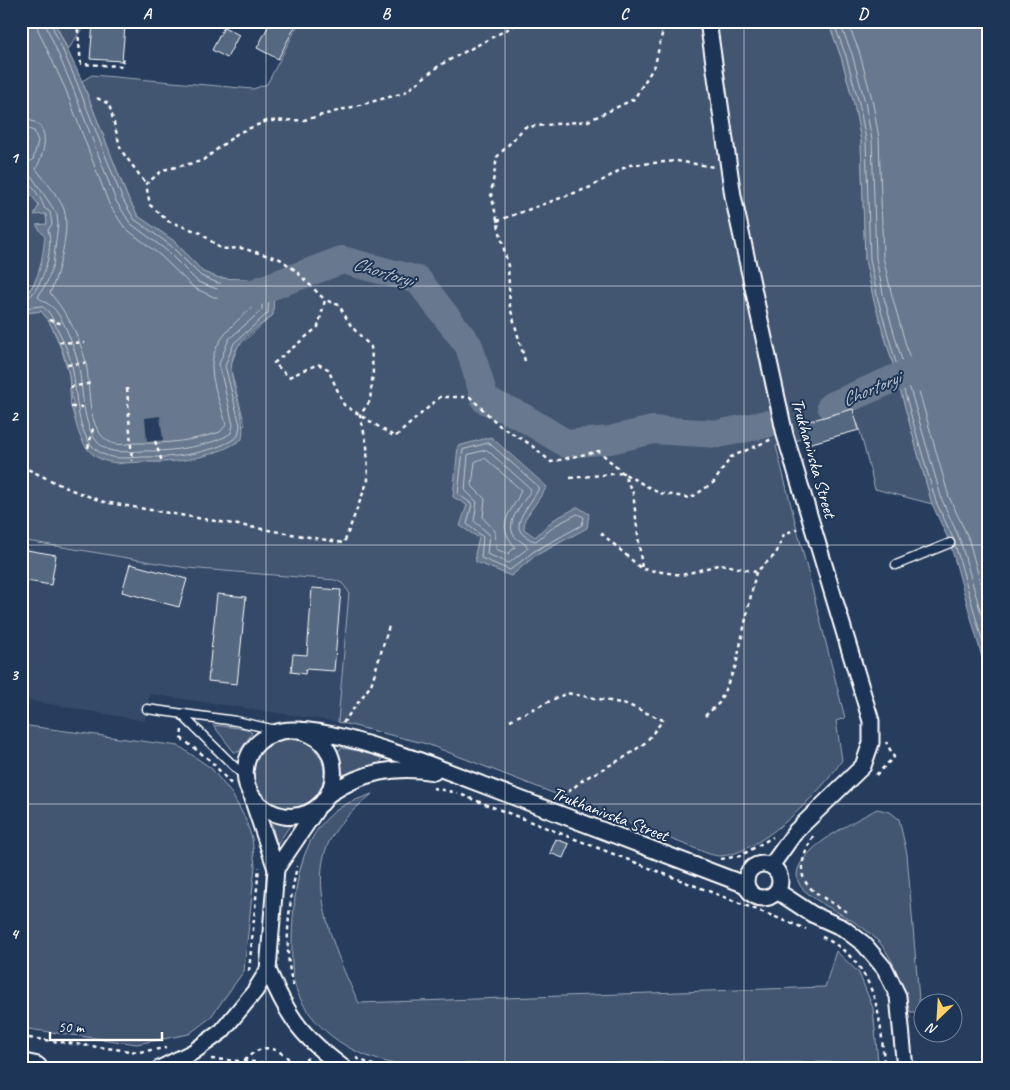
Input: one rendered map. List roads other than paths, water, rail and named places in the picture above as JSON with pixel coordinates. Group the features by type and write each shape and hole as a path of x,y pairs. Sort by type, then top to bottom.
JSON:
{"main road":[{"path":"21,1066 35,1069"}],"street":[{"name":"Trukhanivska Street","path":"708,21 735,205 785,435 871,721 871,743 863,766 796,831 771,866"},
{"path":"276,730 300,730 320,741 331,758 334,773 324,799 303,815 293,817 272,814 262,808 243,787 247,758 258,741 276,730"},
{"name":"Trukhanivska Street","path":"300,730 363,743 415,759 746,886"},
{"name":"Trukhanivska Street","path":"276,869 294,840 324,799 348,781 385,770 418,769 461,776"},
{"name":"Trukhanivska Street","path":"159,1069 203,1053 255,992 268,970 276,869 243,787"},
{"path":"762,864 771,866 780,877 777,891 770,897 760,898 751,894 746,886 747,876 752,868 762,864"},
{"path":"777,891 812,914 843,928 864,944 885,969 898,996 905,1069"},
{"name":"Trukhanivska Street","path":"268,970 279,996 297,1028 319,1050 349,1063"}],"lane":[{"path":"896,565 950,543"},
{"path":"147,709 236,721 276,730"},
{"path":"182,715 243,787"}],"water":[{"path":"21,21 54,21 82,81 127,196 138,216 174,241 203,272 219,278 261,280 274,294 273,315 245,337 233,357 231,368 232,380 241,415 242,439 222,450 187,460 163,462 115,463 103,460 92,454 84,444 79,432 67,365 53,329 41,311 26,313 21,318 21,297 27,293 36,280 43,252 45,237 36,225 47,224 46,214 34,215 39,205 26,187 22,170 21,154 24,153 27,140 21,137"},
{"path":"828,21 989,21 989,682 950,543 932,504 874,301 865,259 861,141 854,104 841,57"},
{"path":"491,437 547,487 525,519 524,529 535,537 553,520 578,507 589,514 587,528 535,556 511,576 476,562 475,554 479,538 460,526 467,505 453,497 458,446"}],"waterway":[{"name":"Chortoryi","path":"231,293 250,294 342,260 418,280 469,346 485,400 521,416 567,444 610,440 653,430 718,434 766,424"},
{"name":"Chortoryi","path":"831,406 912,371 989,416"}]}
